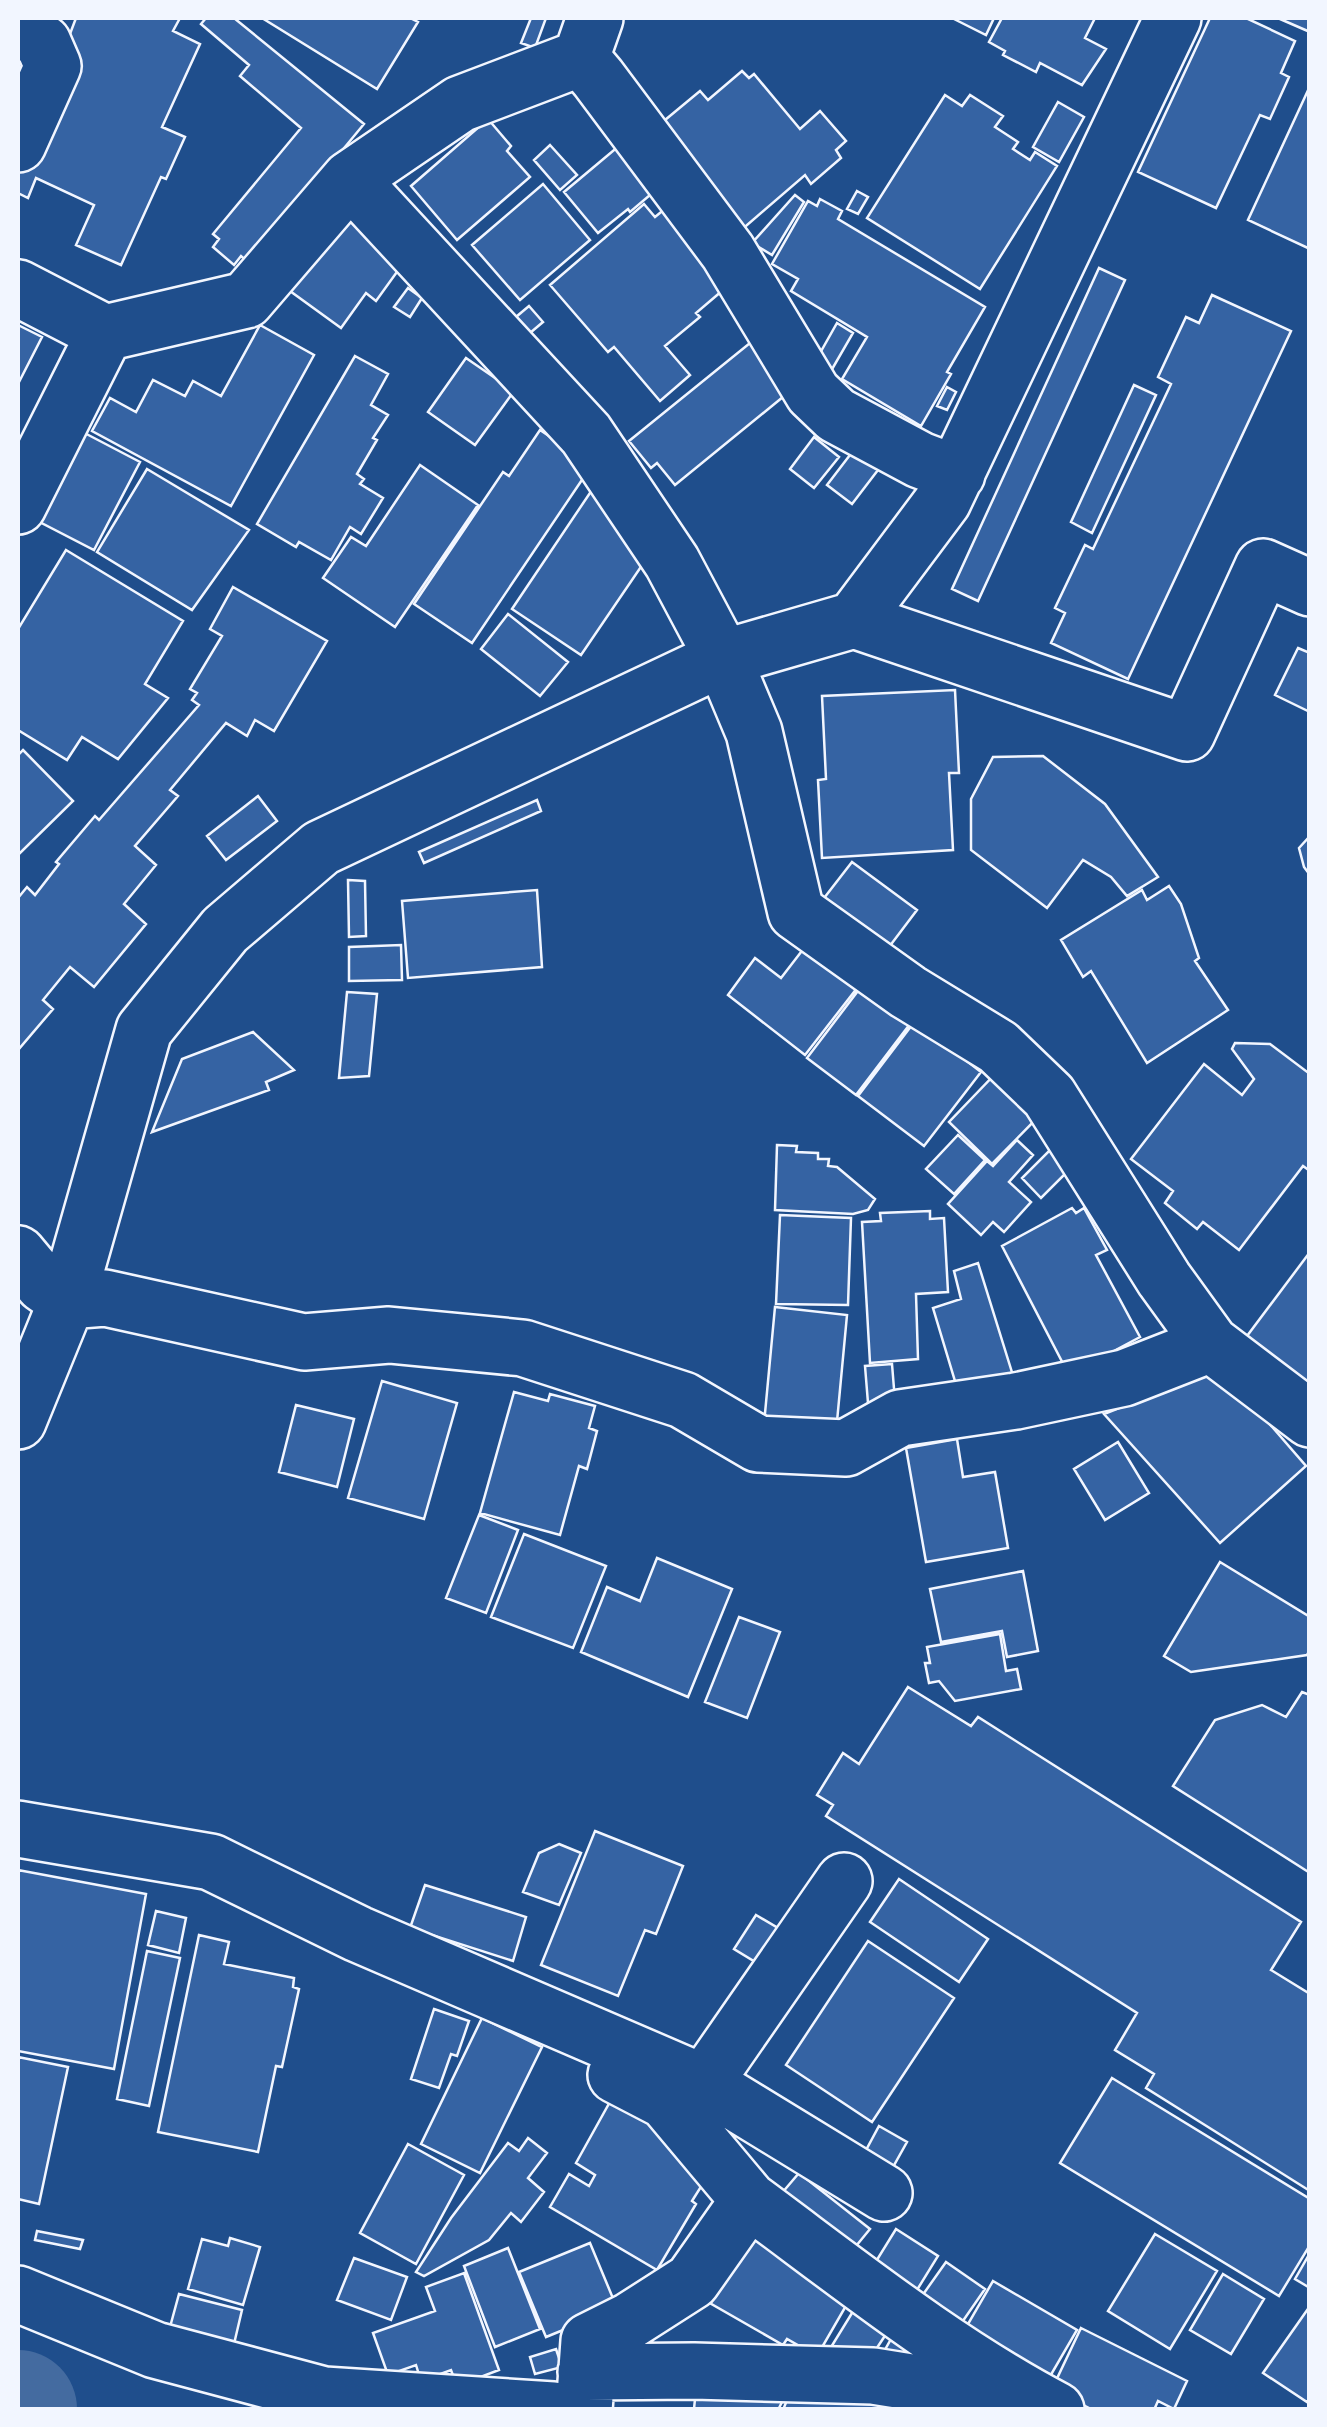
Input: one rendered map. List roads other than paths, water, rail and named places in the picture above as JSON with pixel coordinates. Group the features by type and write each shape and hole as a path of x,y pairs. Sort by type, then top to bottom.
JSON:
{"street":[{"path":"854,620 943,501 1172,18"},
{"path":"18,25 43,43 53,66 18,144"},
{"path":"18,288 104,332 246,300 350,179 460,104 588,38 598,78 728,252 813,393 836,415 920,460 957,474"},
{"path":"350,179 586,434 672,562 723,658 754,732 796,912 895,983 998,1046 1049,1096 1164,1279 1212,1344 1310,1420"},
{"path":"18,506 104,332"},
{"path":"18,1421 67,1301 144,1030 225,930 321,848 723,658 854,620 1186,733 1263,567 1310,588"},
{"path":"18,1254 43,1284 67,1301 105,1298 304,1342 389,1334 523,1348 683,1400 758,1444 846,1448 900,1418 1016,1401 1124,1378 1212,1344"},
{"path":"18,1829 211,1862 358,1934 704,2083 884,2193"},
{"path":"704,2083 844,1881"},
{"path":"616,2074 666,2101 749,2200 939,2338 1056,2410"},
{"path":"574,2397 589,2341 632,2320 692,2281 749,2200"},
{"path":"18,2294 156,2350 324,2395 574,2397 694,2370 872,2376 923,2384 983,2410"}]}
